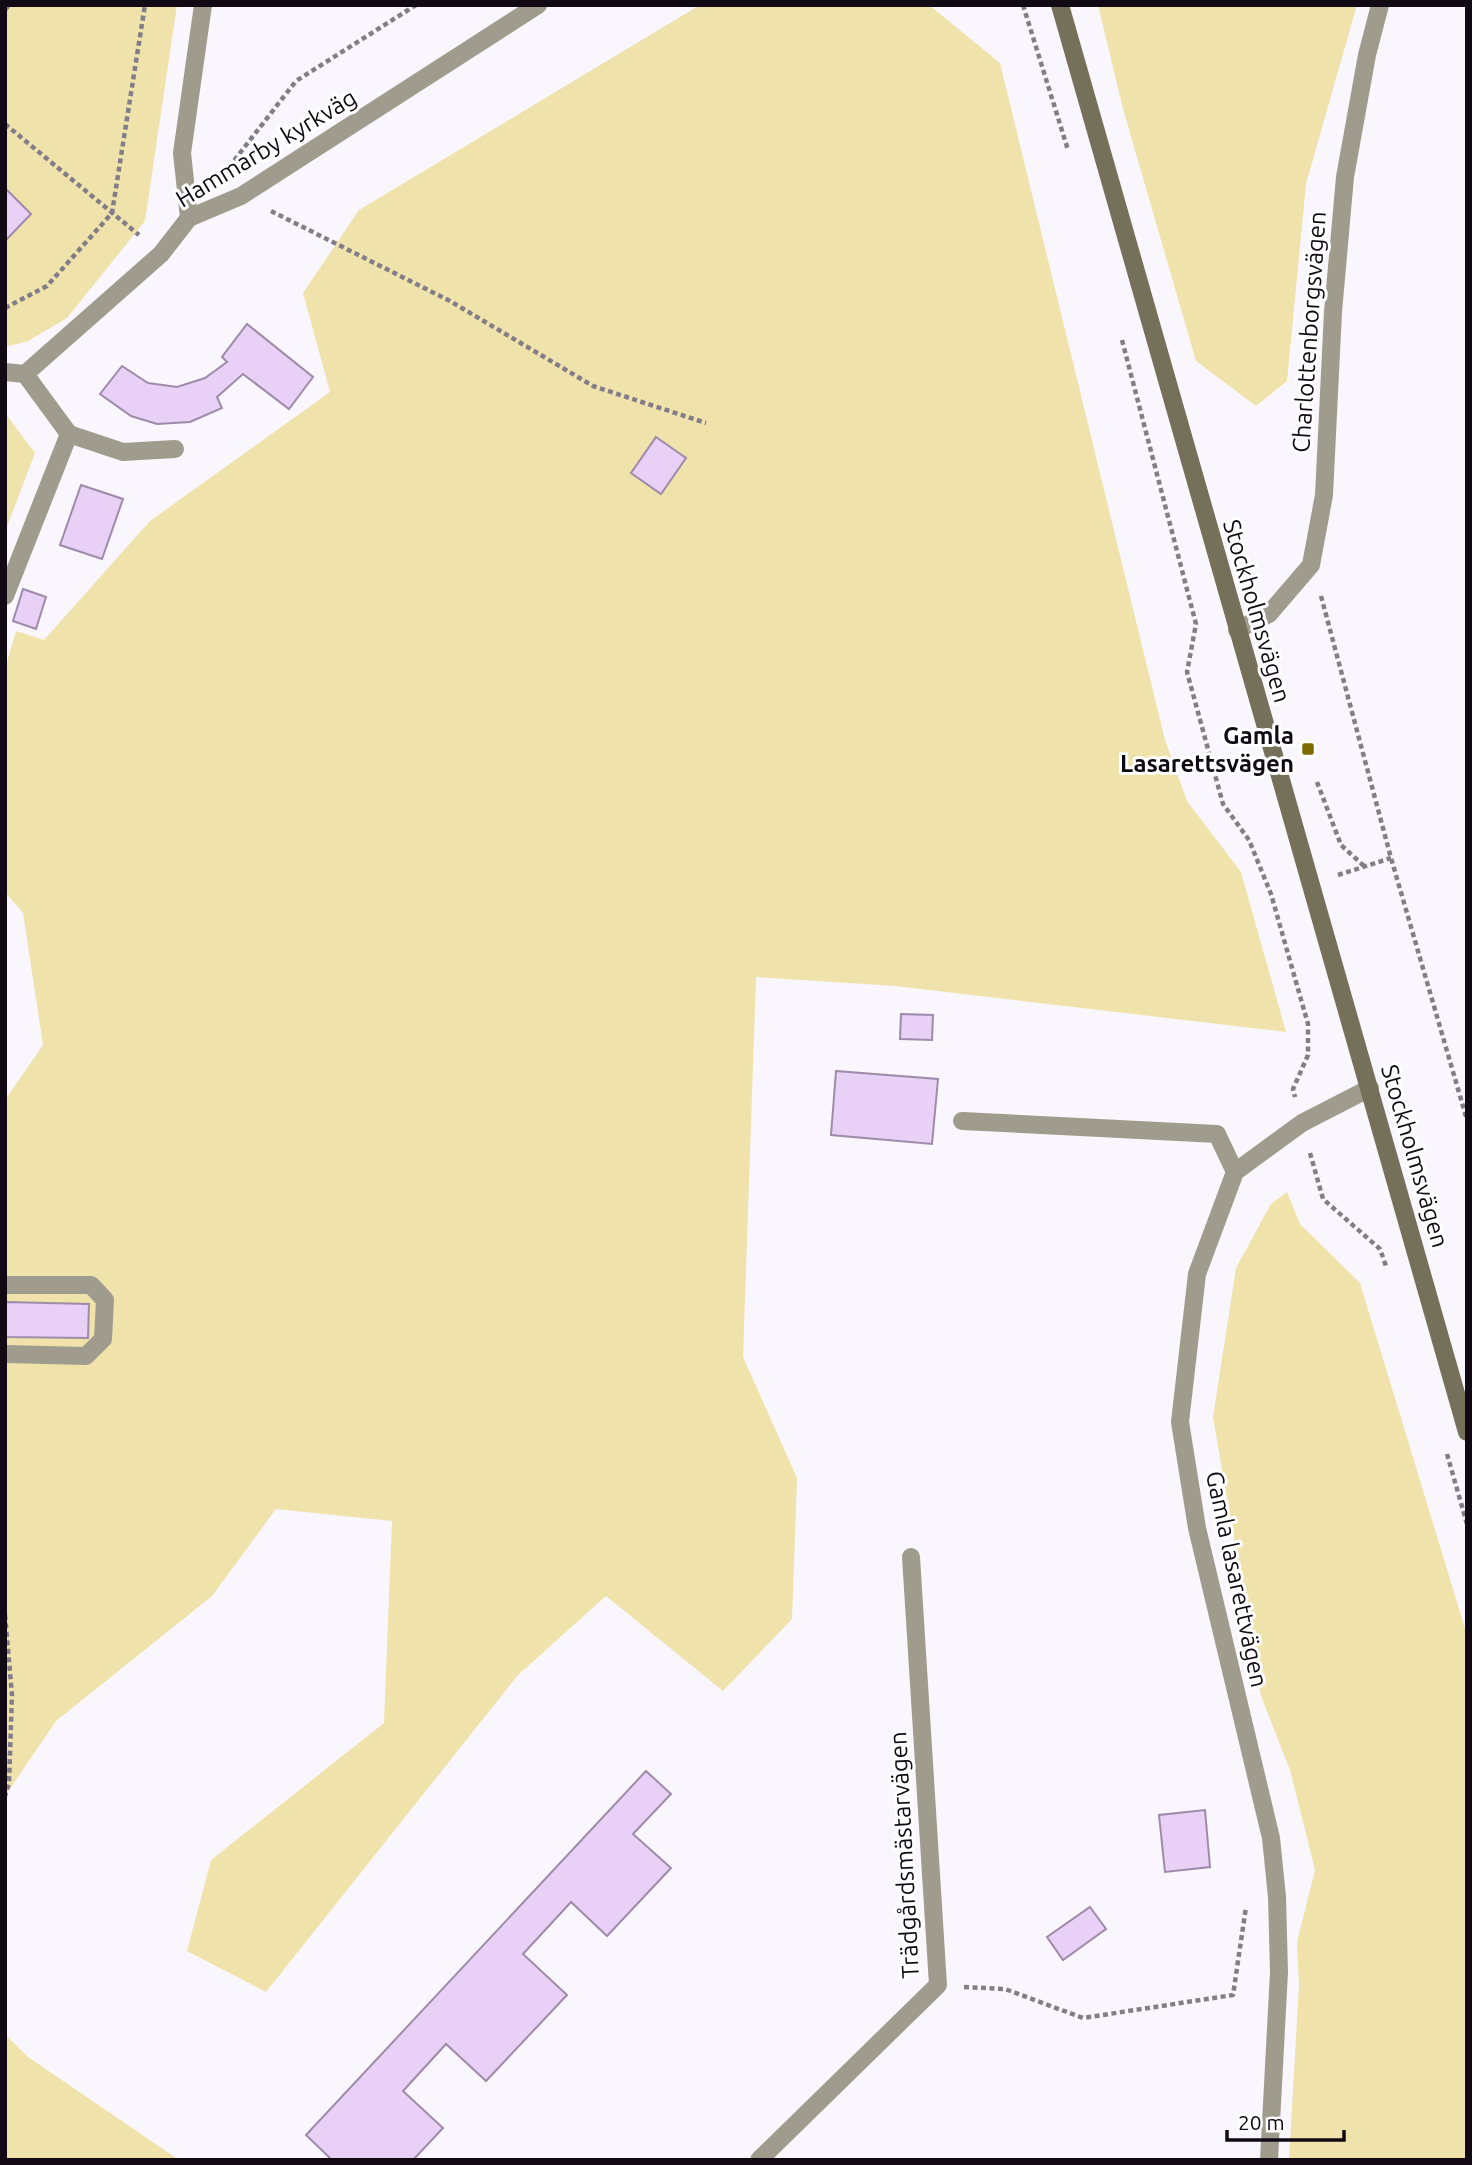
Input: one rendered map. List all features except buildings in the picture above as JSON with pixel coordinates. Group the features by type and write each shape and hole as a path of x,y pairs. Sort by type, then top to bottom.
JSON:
{"street":[{"path":"189,218 181,153 203,5"},
{"name":"Hammarby kyrkväg","path":"24,374 161,254 189,218 241,196 538,5"},
{"name":"Stockholmsvägen","path":"1060,5 1467,1432"},
{"name":"Charlottenborgsvägen","path":"1311,565 1324,495 1333,312 1345,177 1367,55 1380,5"},
{"path":"5,372 24,374 69,434 123,452 175,449"},
{"path":"5,596 69,434"},
{"path":"1237,630 1269,614 1311,565"},
{"path":"962,1121 1217,1134 1235,1172 1302,1123 1370,1088"},
{"name":"Gamla lasarettvägen","path":"1235,1172 1197,1274 1180,1422 1197,1528 1270,1838 1277,1897 1279,1972 1269,2160"},
{"path":"5,1285 91,1285 105,1300 103,1339 86,1356 5,1354"},
{"name":"Trädgårdsmästarvägen","path":"759,2160 939,1985 911,1557"}],"path":[{"path":"5,10 9,5"},
{"path":"5,308 47,286 112,213 145,5"},
{"path":"222,176 296,80 416,5"},
{"path":"1023,5 1071,160"},
{"path":"5,124 161,254"},
{"path":"241,196 450,301 593,386 706,423"},
{"path":"1121,334 1196,624 1187,671 1205,738 1223,804 1249,840 1271,894 1308,1024 1308,1055 1293,1088 1323,1199 1380,1249 1389,1273"},
{"path":"1311,565 1335,638 1391,858 1467,1120"},
{"path":"1317,782 1341,845 1364,867"},
{"path":"1444,1441 1467,1524"},
{"path":"5,1615 12,1695 9,1783 5,1796"},
{"path":"939,1985 1005,1989 1083,2018 1233,1995 1247,1901 1277,1897"}],"shaded area":[{"path":"5,5 177,5 145,221 67,318 28,341 5,347"},
{"path":"700,5 929,5 1000,63 1165,740 1187,801 1241,872 1286,1032 896,986 756,977 743,1357 797,1478 792,1619 723,1691 606,1596 518,1675 266,1992 187,1951 211,1860 384,1723 392,1521 276,1509 212,1596 56,1721 5,1796 5,1100 43,1045 23,913 5,892 5,669 16,631 44,640 150,521 330,392 303,293 359,210"},
{"path":"1098,5 1357,5 1306,184 1287,381 1256,406 1196,361 1123,109"},
{"path":"5,413 35,453 5,532"},
{"path":"1287,1192 1300,1224 1360,1283 1467,1635 1467,2160 1289,2160 1299,1985 1297,1942 1315,1870 1290,1770 1261,1696 1213,1417 1236,1268 1271,1204"},
{"path":"5,2034 28,2057 179,2160 5,2160"}],"place":[{"name":"Gamla Lasarettsvägen","path":"1308,749"}]}
